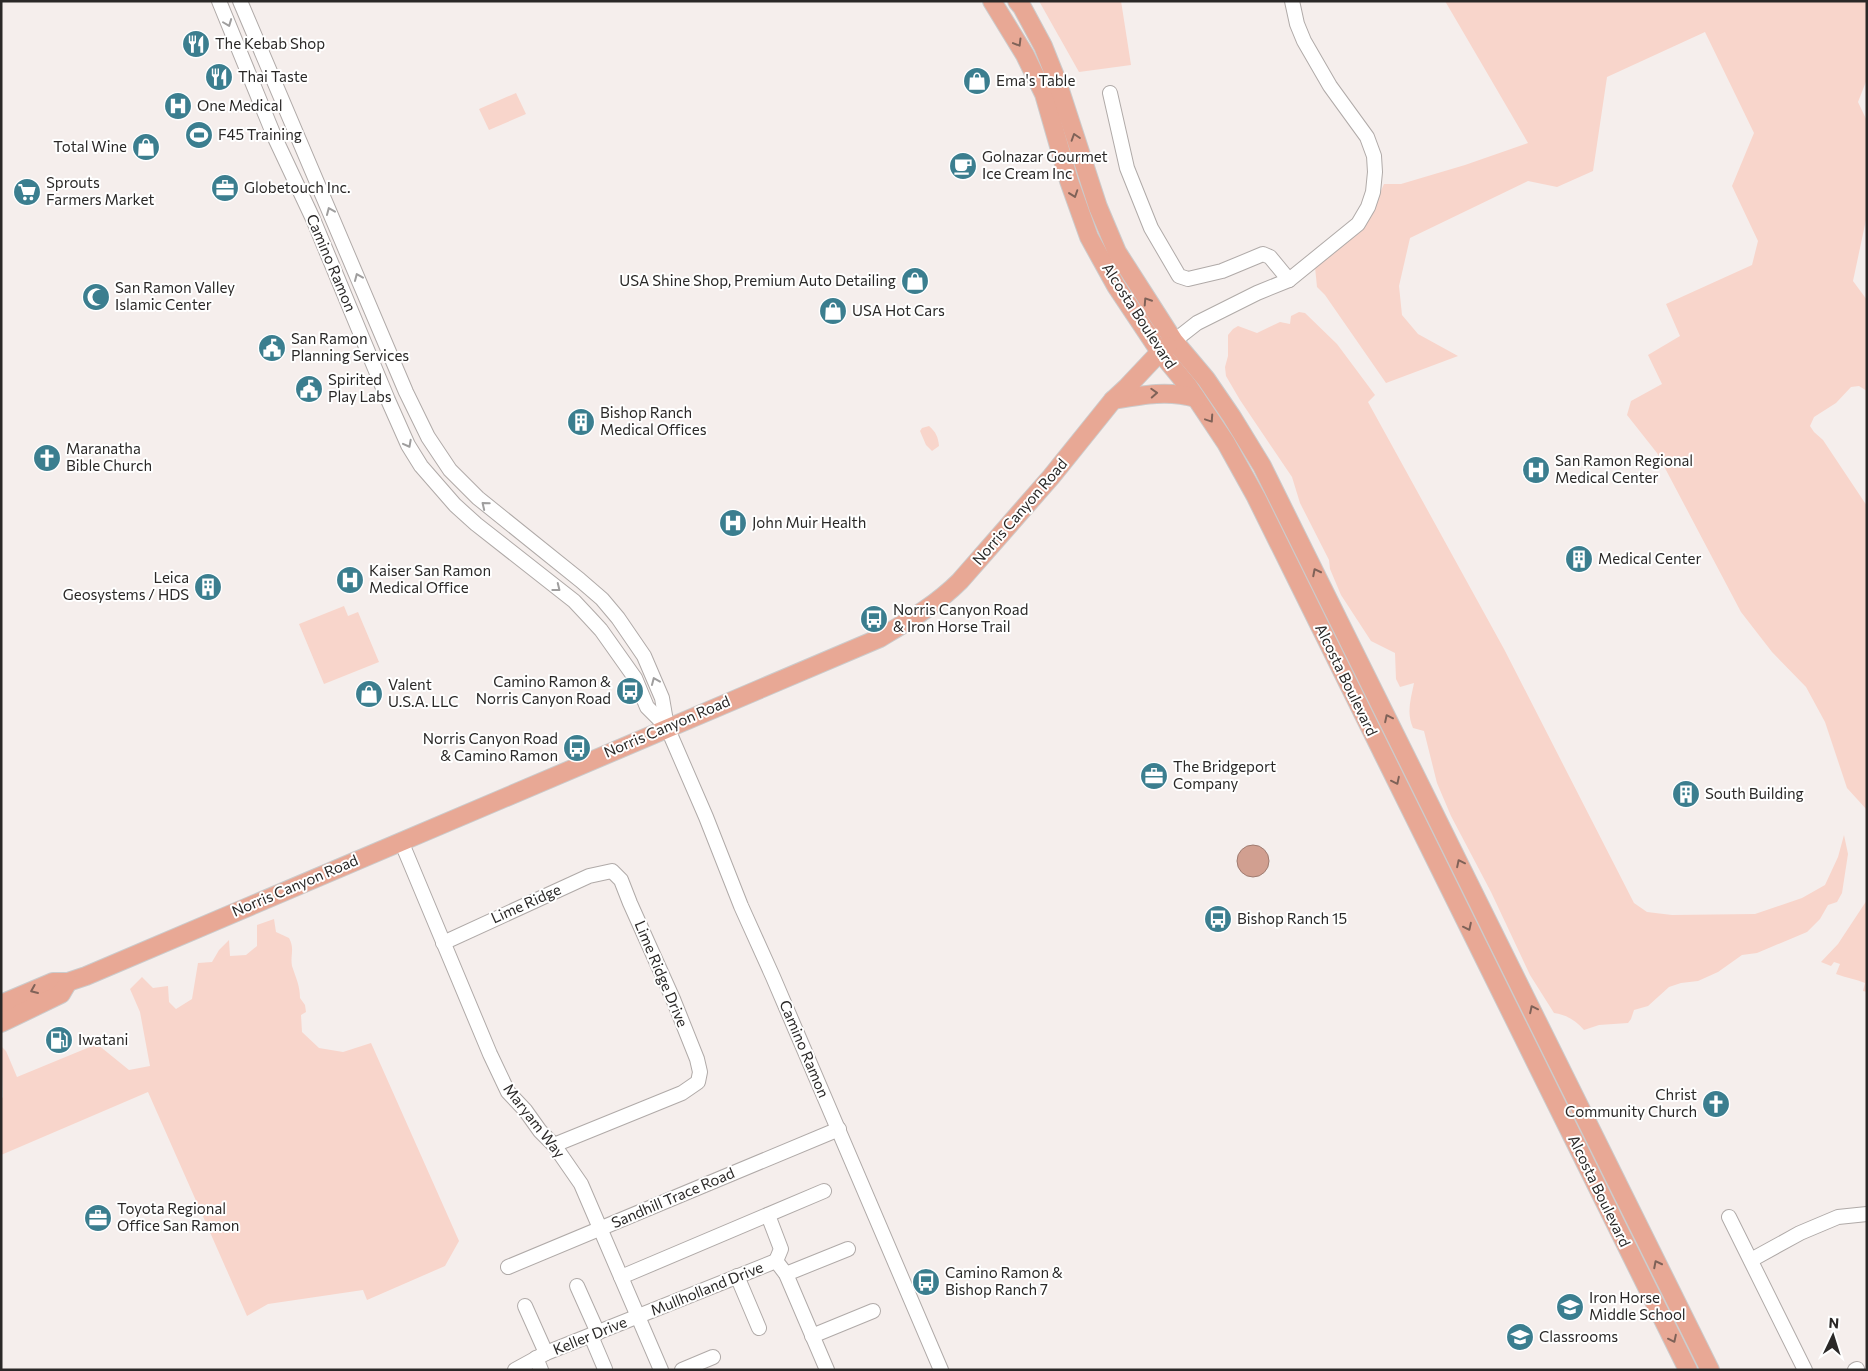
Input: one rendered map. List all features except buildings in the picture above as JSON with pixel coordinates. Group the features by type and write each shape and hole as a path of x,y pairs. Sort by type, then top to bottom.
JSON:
{"main road":[{"name":"Alcosta Boulevard","path":"992,1 1025,55 1044,94 1069,181 1089,237 1116,286 1160,352 1196,398 1226,443 1256,497 1688,1370"},
{"name":"Alcosta Boulevard","path":"1017,1 1043,46 1098,207 1117,252 1174,341 1206,379 1262,466 1710,1370"},
{"name":"Norris Canyon Road","path":"1,1004 53,982 68,982 86,976 880,638 912,619 946,595 1051,477 1113,400 1160,352 1174,341"},
{"path":"1113,400 1157,393 1185,395 1196,398"},
{"name":"Norris Canyon Road","path":"1,1023 62,994 68,982"}],"street":[{"name":"Camino Ramon","path":"219,1 275,138 313,219 388,400 416,459 455,506 574,601 589,616 635,678 647,707 667,728"},
{"name":"Camino Ramon","path":"240,1 406,392 428,437 450,470 478,498 602,599 618,618 644,656 662,698 667,728 706,817 741,906 941,1370"},
{"path":"1174,341 1197,322 1289,280 1358,224 1368,207 1373,192 1375,172 1374,156 1367,137 1330,86 1304,40 1297,24 1292,1"},
{"path":"1110,93 1126,168 1151,228 1179,276 1188,279 1222,271 1263,254 1270,257 1289,280"},
{"name":"Maryam Way","path":"401,841 508,1092 554,1145 581,1184 661,1370"},
{"name":"Lime Ridge","path":"443,943 589,876 612,871"},
{"name":"Lime Ridge Drive","path":"554,1145 682,1093 698,1082 700,1072 697,1060 673,999 621,880 612,871"},
{"name":"Sandhill Trace Road","path":"508,1268 838,1129"},
{"path":"621,1278 824,1191"},
{"path":"1750,1260 1800,1233 1838,1217 1867,1214"},
{"path":"768,1215 781,1249 776,1261"},
{"path":"1729,1217 1805,1370"},
{"path":"786,1274 848,1249"},
{"name":"Mullholland Drive","path":"638,1317 776,1261 786,1274 827,1370"},
{"path":"737,1276 759,1328"},
{"path":"576,1286 605,1369"},
{"path":"526,1306 541,1360"},
{"path":"812,1336 873,1311"},
{"name":"Keller Drive","path":"515,1370 541,1360 594,1334 638,1317"},
{"path":"682,1370 713,1357"}],"shaded area":[{"path":"1039,1 1121,1 1131,65 1079,72"},
{"path":"1445,1 1867,1 1867,79 1858,102 1867,121 1867,215 1853,281 1867,300 1867,391 1859,386 1851,387 1836,403 1814,417 1810,426 1823,440 1867,506 1867,810 1847,788 1825,722 1806,687 1772,652 1741,612 1657,453 1627,415 1631,401 1662,384 1648,355 1680,336 1666,304 1752,265 1758,241 1732,186 1754,133 1705,32 1607,77 1593,171 1557,187 1528,181 1410,238 1399,286 1402,315 1418,334 1458,356 1386,383 1325,295 1317,287 1315,267 1359,233 1369,218 1384,184 1401,184 1465,165 1528,143"},
{"path":"516,93 526,114 489,130 479,109"},
{"path":"1299,312 1305,313 1337,344 1375,395 1368,402 1504,649 1634,903 1647,912 1672,915 1755,914 1802,898 1825,885 1838,857 1844,835 1848,854 1842,893 1837,902 1828,905 1820,919 1807,932 1757,953 1742,955 1718,972 1698,981 1669,987 1648,1006 1634,1010 1628,1023 1599,1025 1584,1030 1570,1018 1554,1013 1530,975 1491,892 1451,816 1437,783 1424,731 1413,728 1409,711 1414,683 1400,687 1396,679 1395,653 1371,641 1341,595 1330,569 1329,560 1300,503 1292,477 1226,376 1228,335 1233,329 1238,326 1257,333 1280,322 1290,324 1291,316"},
{"path":"929,426 936,435 939,446 932,451 926,445 920,431 922,428"},
{"path":"344,606 348,616 358,612 379,662 324,684 299,624"},
{"path":"1253,845 1259,846 1264,850 1268,855 1268,867 1264,872 1259,876 1253,877 1247,876 1242,872 1238,867 1237,861 1238,855 1242,850 1247,846"},
{"path":"1867,900 1867,992 1863,991 1865,983 1836,974 1840,964 1834,962 1831,966 1821,962 1838,944"},
{"path":"274,919 276,932 289,938 292,945 292,966 299,986 300,998 305,1005 306,1012 301,1015 302,1032 319,1048 343,1052 371,1043 459,1241 445,1266 367,1300 363,1290 268,1304 247,1316 148,1092 1,1155 1,1099 3,1097 1,1046 6,1051 17,1077 97,1044 129,1070 150,1066 140,1012 130,989 142,977 153,988 168,986 169,1002 176,1009 192,999 198,963 212,962 219,950 229,940 230,956 246,955 257,946 257,925"}],"place":[{"name":"The Kebab Shop","path":"196,44"},
{"name":"Thai Taste","path":"219,77"},
{"name":"Ema's Table","path":"977,81"},
{"name":"One Medical","path":"178,106"},
{"name":"F45 Training","path":"199,135"},
{"name":"Total Wine","path":"146,147"},
{"name":"Golnazar Gourmet Ice Cream Inc","path":"963,166"},
{"name":"Globetouch Inc.","path":"225,188"},
{"name":"Sprouts Farmers Market","path":"27,192"},
{"name":"USA Shine Shop, Premium Auto Detailing","path":"915,281"},
{"name":"San Ramon Valley Islamic Center","path":"96,297"},
{"name":"USA Hot Cars","path":"833,311"},
{"name":"San Ramon Planning Services","path":"272,348"},
{"name":"Spirited Play Labs","path":"309,389"},
{"name":"Bishop Ranch Medical Offices","path":"581,422"},
{"name":"Maranatha Bible Church","path":"47,458"},
{"name":"San Ramon Regional Medical Center","path":"1536,470"},
{"name":"John Muir Health","path":"733,523"},
{"name":"Medical Center","path":"1579,559"},
{"name":"Kaiser San Ramon Medical Office","path":"350,580"},
{"name":"Leica Geosystems / HDS","path":"208,587"},
{"name":"Norris Canyon Road & Iron Horse Trail","path":"874,619"},
{"name":"Camino Ramon & Norris Canyon Road","path":"630,691"},
{"name":"Valent U.S.A. LLC","path":"369,694"},
{"name":"Norris Canyon Road & Camino Ramon","path":"577,748"},
{"name":"The Bridgeport Company","path":"1154,776"},
{"name":"South Building","path":"1686,794"},
{"name":"Bishop Ranch 15","path":"1218,919"},
{"name":"Iwatani","path":"59,1040"},
{"name":"Christ Community Church","path":"1716,1104"},
{"name":"Toyota Regional Office San Ramon","path":"98,1218"},
{"name":"Camino Ramon & Bishop Ranch 7","path":"926,1282"},
{"name":"Iron Horse Middle School","path":"1570,1307"},
{"name":"Classrooms","path":"1520,1337"}]}
